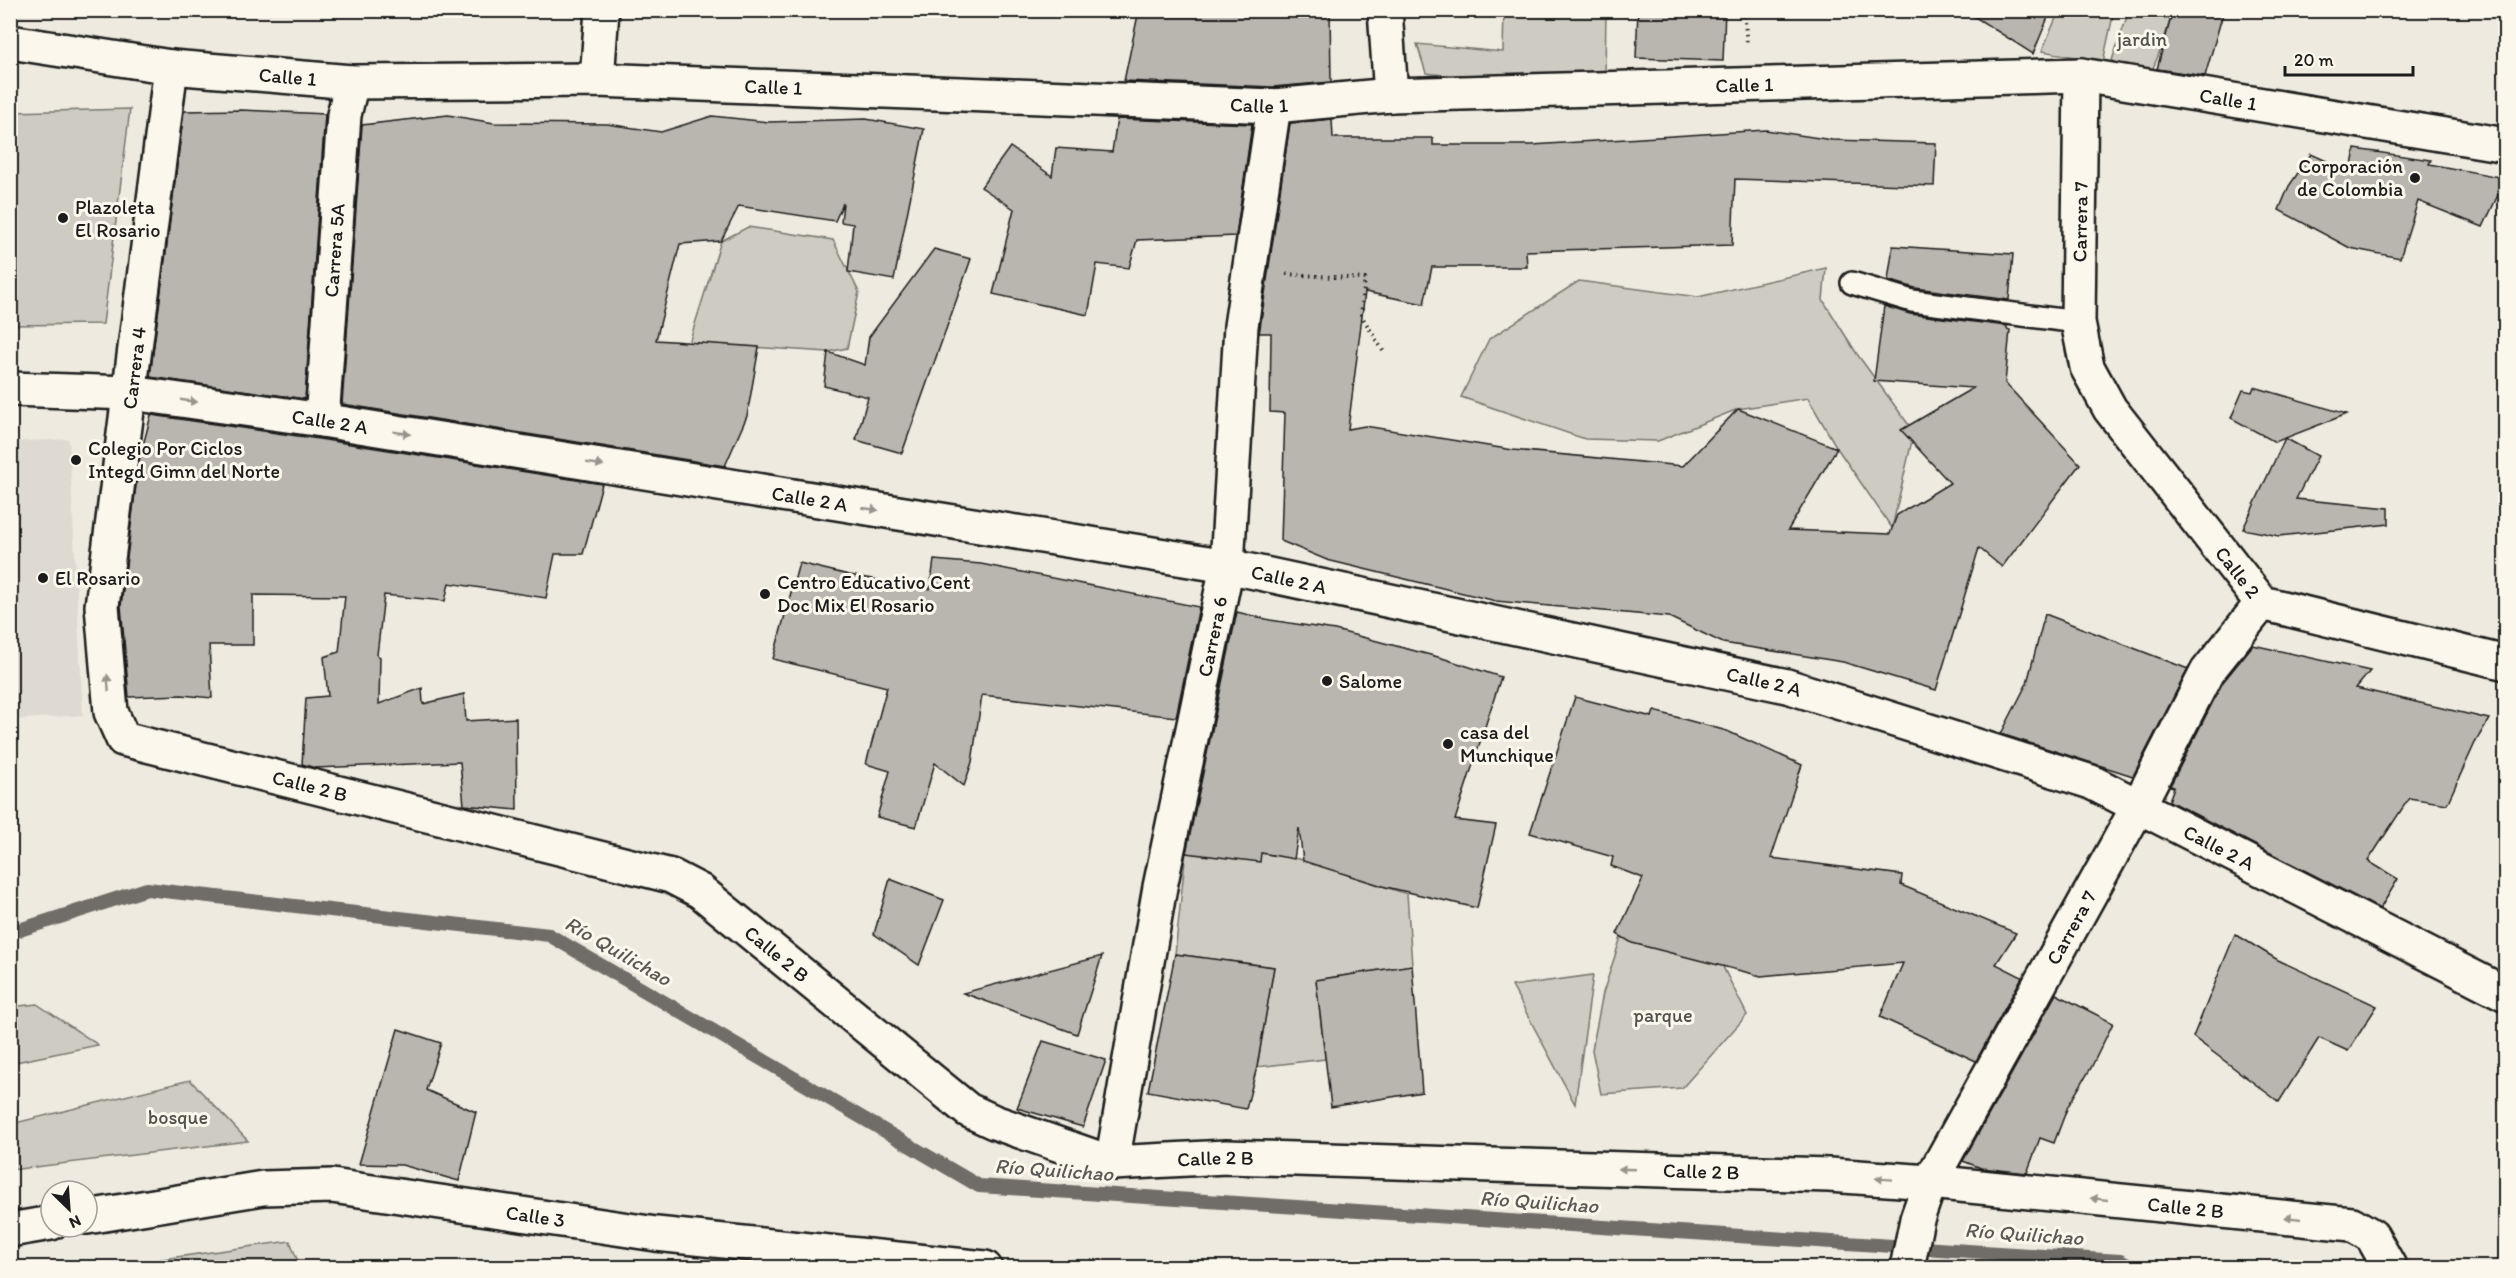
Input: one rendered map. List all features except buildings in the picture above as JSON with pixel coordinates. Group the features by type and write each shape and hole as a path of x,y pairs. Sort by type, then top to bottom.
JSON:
{"street":[{"path":"597,80 602,10"},
{"path":"1385,10 1391,95"},
{"name":"Calle 1","path":"10,42 171,67 352,82 597,80 1274,106 1391,95 2081,75 2505,145"},
{"name":"Carrera 4","path":"123,739 111,712 102,606 171,67"},
{"name":"Carrera 7","path":"2081,75 2078,322 2087,367"},
{"name":"Carrera 5A","path":"322,420 344,115 352,82"},
{"name":"Carrera 6","path":"1112,1163 1160,886 1227,566 1241,326 1274,106"},
{"name":"Calle 2","path":"2087,367 2110,409 2262,603 2505,663"},
{"name":"Calle 2 A","path":"10,389 131,393 322,420 1227,566 1787,686 2091,782 2505,994"},
{"name":"Carrera 7","path":"1907,1268 1917,1219 1930,1182 2138,807 2207,672 2262,603"},
{"name":"Calle 2 B","path":"123,739 671,876 700,891 968,1110 994,1122 1112,1163 1226,1157 1817,1174 1930,1182 2352,1224 2372,1236 2390,1268"},
{"name":"Calle 3","path":"99,1215 263,1188 332,1186 656,1234 985,1268"},
{"path":"10,1230 39,1225"}],"lane":[{"path":"1852,283 1912,302 2078,322"}],"path":[{"path":"1250,272 1365,279 1361,315 1385,354"}],"shaded area":[{"name":"El Rosario","path":"69,439 83,715 11,720 11,442"}],"green space":[{"path":"1504,11 1606,11 1605,75 1468,78 1426,73 1417,44 1503,52"},
{"name":"jardin","path":"2059,11 2114,11 2103,62 2042,51"},
{"name":"jardin","path":"2129,11 2173,11 2150,75 2109,69"},
{"name":"Plazoleta El Rosario","path":"130,109 103,324 11,325 11,112"},
{"path":"748,227 833,240 859,292 847,348 828,352 689,343 721,241"},
{"path":"1826,268 1823,300 1857,354 1914,432 1892,528 1837,448 1808,398 1738,409 1658,441 1585,439 1461,397 1489,339 1579,281 1698,297"},
{"path":"1189,823 1212,826 1259,852 1299,859 1407,894 1412,965 1316,980 1325,1059 1257,1067 1274,967 1175,954"},
{"name":"parque","path":"1621,937 1722,965 1747,1015 1682,1088 1601,1094 1592,1050 1603,993"},
{"path":"1593,975 1575,1104 1512,986"},
{"path":"37,1004 98,1045 11,1063 11,1007"},
{"name":"bosque","path":"190,1080 248,1141 11,1170 11,1124"},
{"path":"290,1241 300,1267 106,1267"}],"waterway":[{"name":"Río Quilichao","path":"10,933 147,889 549,935 979,1186 2120,1261 2133,1268"}],"place":[{"name":"Corporación de Colombia","path":"2415,178"},
{"name":"Plazoleta El Rosario","path":"63,218"},
{"name":"Colegio Por Ciclos Integd Gimn del Norte","path":"76,460"},
{"name":"El Rosario","path":"43,578"},
{"name":"Centro Educativo Cent Doc Mix El Rosario","path":"765,594"},
{"name":"Salome","path":"1327,681"},
{"name":"casa del Munchique","path":"1448,744"}]}
